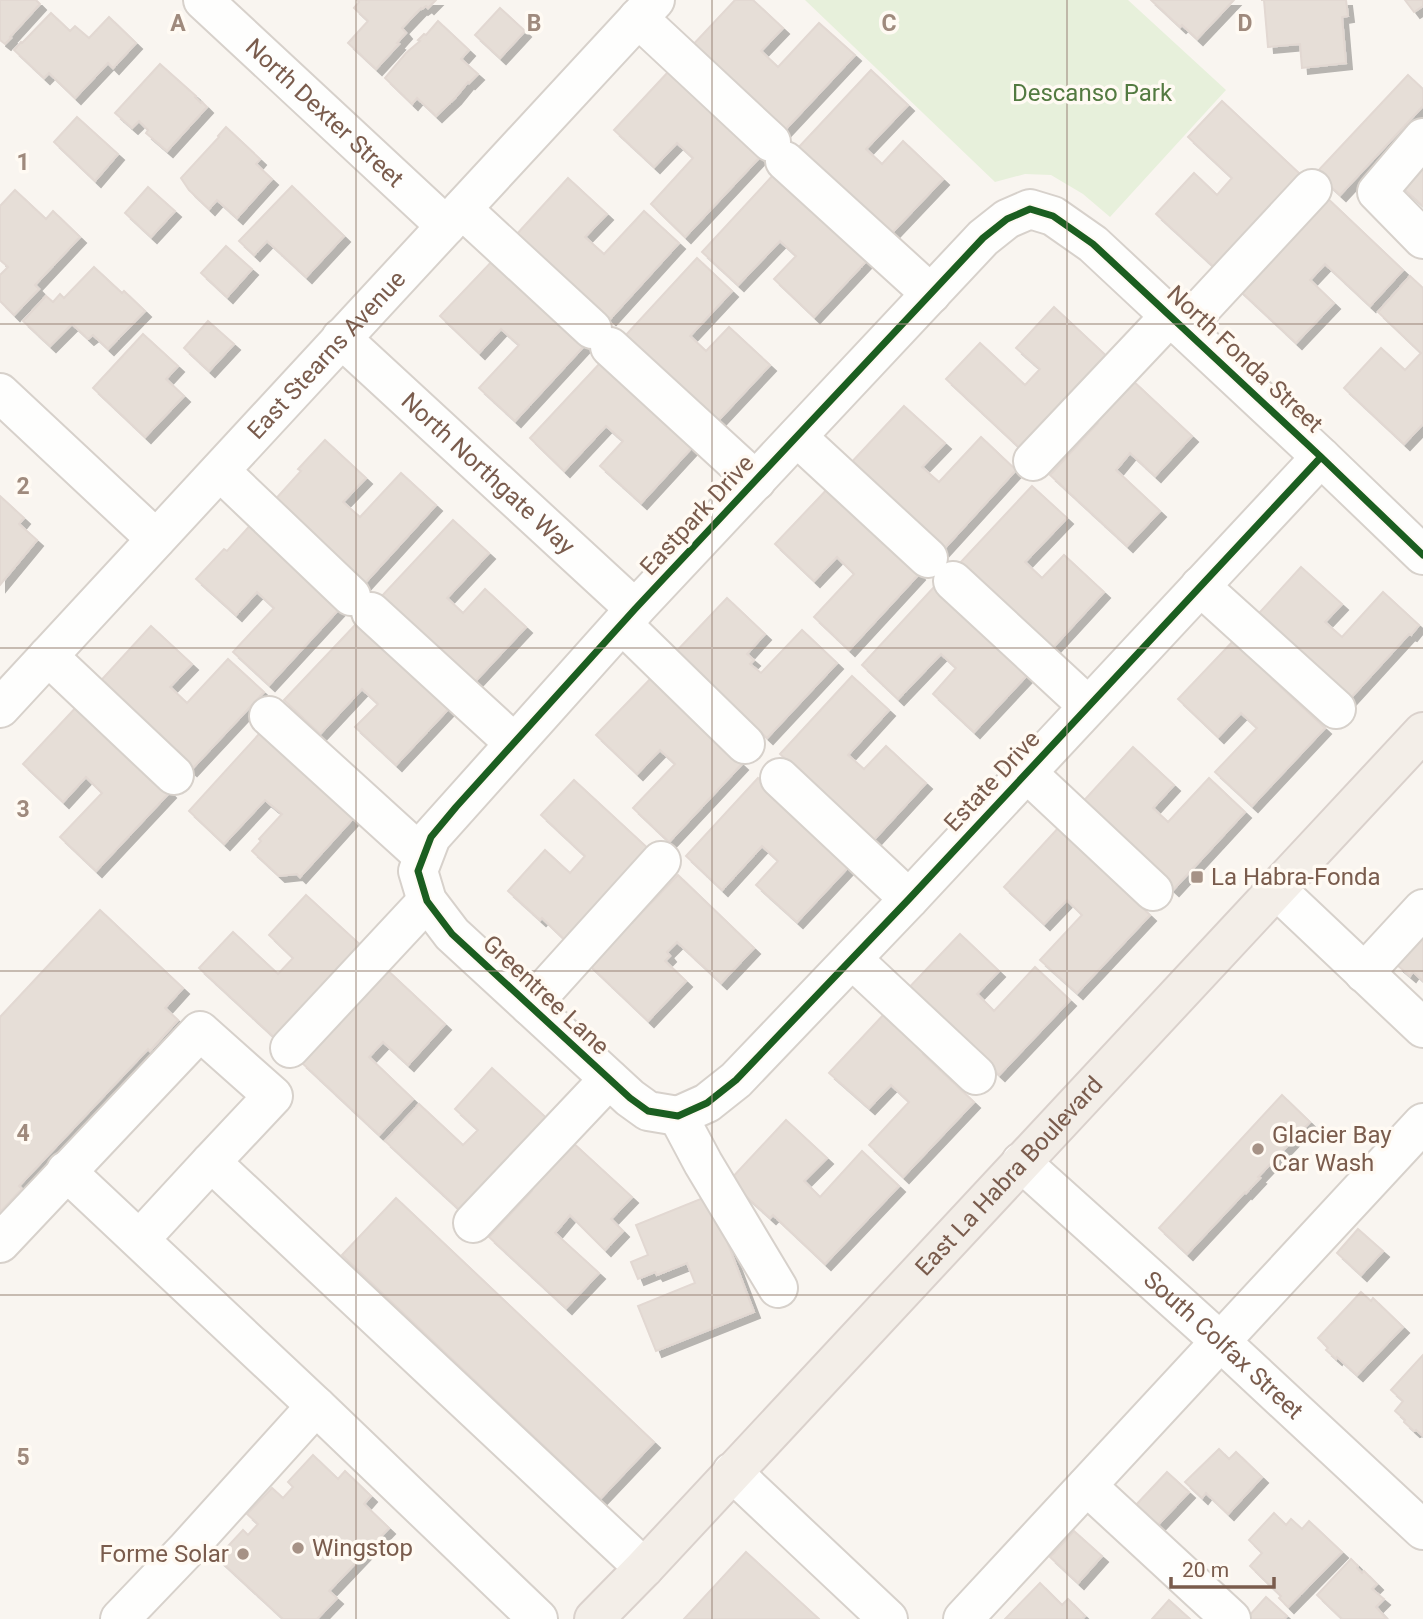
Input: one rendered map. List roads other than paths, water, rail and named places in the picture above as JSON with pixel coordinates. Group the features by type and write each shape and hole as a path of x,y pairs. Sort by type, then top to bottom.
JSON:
{"main road":[{"name":"East La Habra Boulevard","path":"594,1619 1423,733"}],"street":[{"name":"North Dexter Street","path":"203,0 454,217 601,338 756,481"},
{"name":"East Stearns Avenue","path":"1,705 646,9"},
{"path":"646,9 778,151 931,294"},
{"path":"1423,138 1377,192 1423,239"},
{"path":"1033,461 1312,189"},
{"name":"Eastpark Drive","path":"290,1048 423,876 431,837 629,617 984,238 1007,219 1030,209"},
{"name":"North Fonda Street","path":"1030,209 1053,216 1093,244 1423,555"},
{"name":"North Northgate Way","path":"341,338 629,617 745,744"},
{"path":"0,393 156,539"},
{"path":"797,437 1088,706"},
{"name":"Estate Drive","path":"678,1116 707,1103 736,1080 909,899 1321,457"},
{"path":"220,471 514,743"},
{"path":"1200,586 1336,709"},
{"path":"48,656 174,775"},
{"name":"Greentree Lane","path":"269,716 423,876 452,934 630,1098 648,1111 678,1116"},
{"path":"1026,772 1153,891"},
{"path":"780,778 909,899"},
{"path":"530,1006 661,861"},
{"path":"1276,889 1423,1028"},
{"path":"1364,973 1423,909"},
{"path":"852,959 976,1075"},
{"path":"0,1243 200,1031 273,1096 140,1239"},
{"path":"472,1223 609,1079"},
{"path":"678,1116 778,1288"},
{"path":"963,1619 1423,1123"},
{"path":"211,1162 644,1568"},
{"name":"South Colfax Street","path":"1021,1162 1221,1342 1423,1530"},
{"path":"66,1171 538,1619"},
{"path":"120,1619 316,1406"},
{"path":"732,1472 888,1619"},
{"path":"1087,1486 1231,1619"}],"place":[{"name":"La Habra-Fonda","path":"1197,877"},
{"name":"Glacier Bay Car Wash","path":"1258,1149"},
{"name":"Wingstop","path":"298,1548"},
{"name":"Forme Solar","path":"243,1554"}],"park label":[{"name":"Descanso Park","path":"1092,93"}]}
